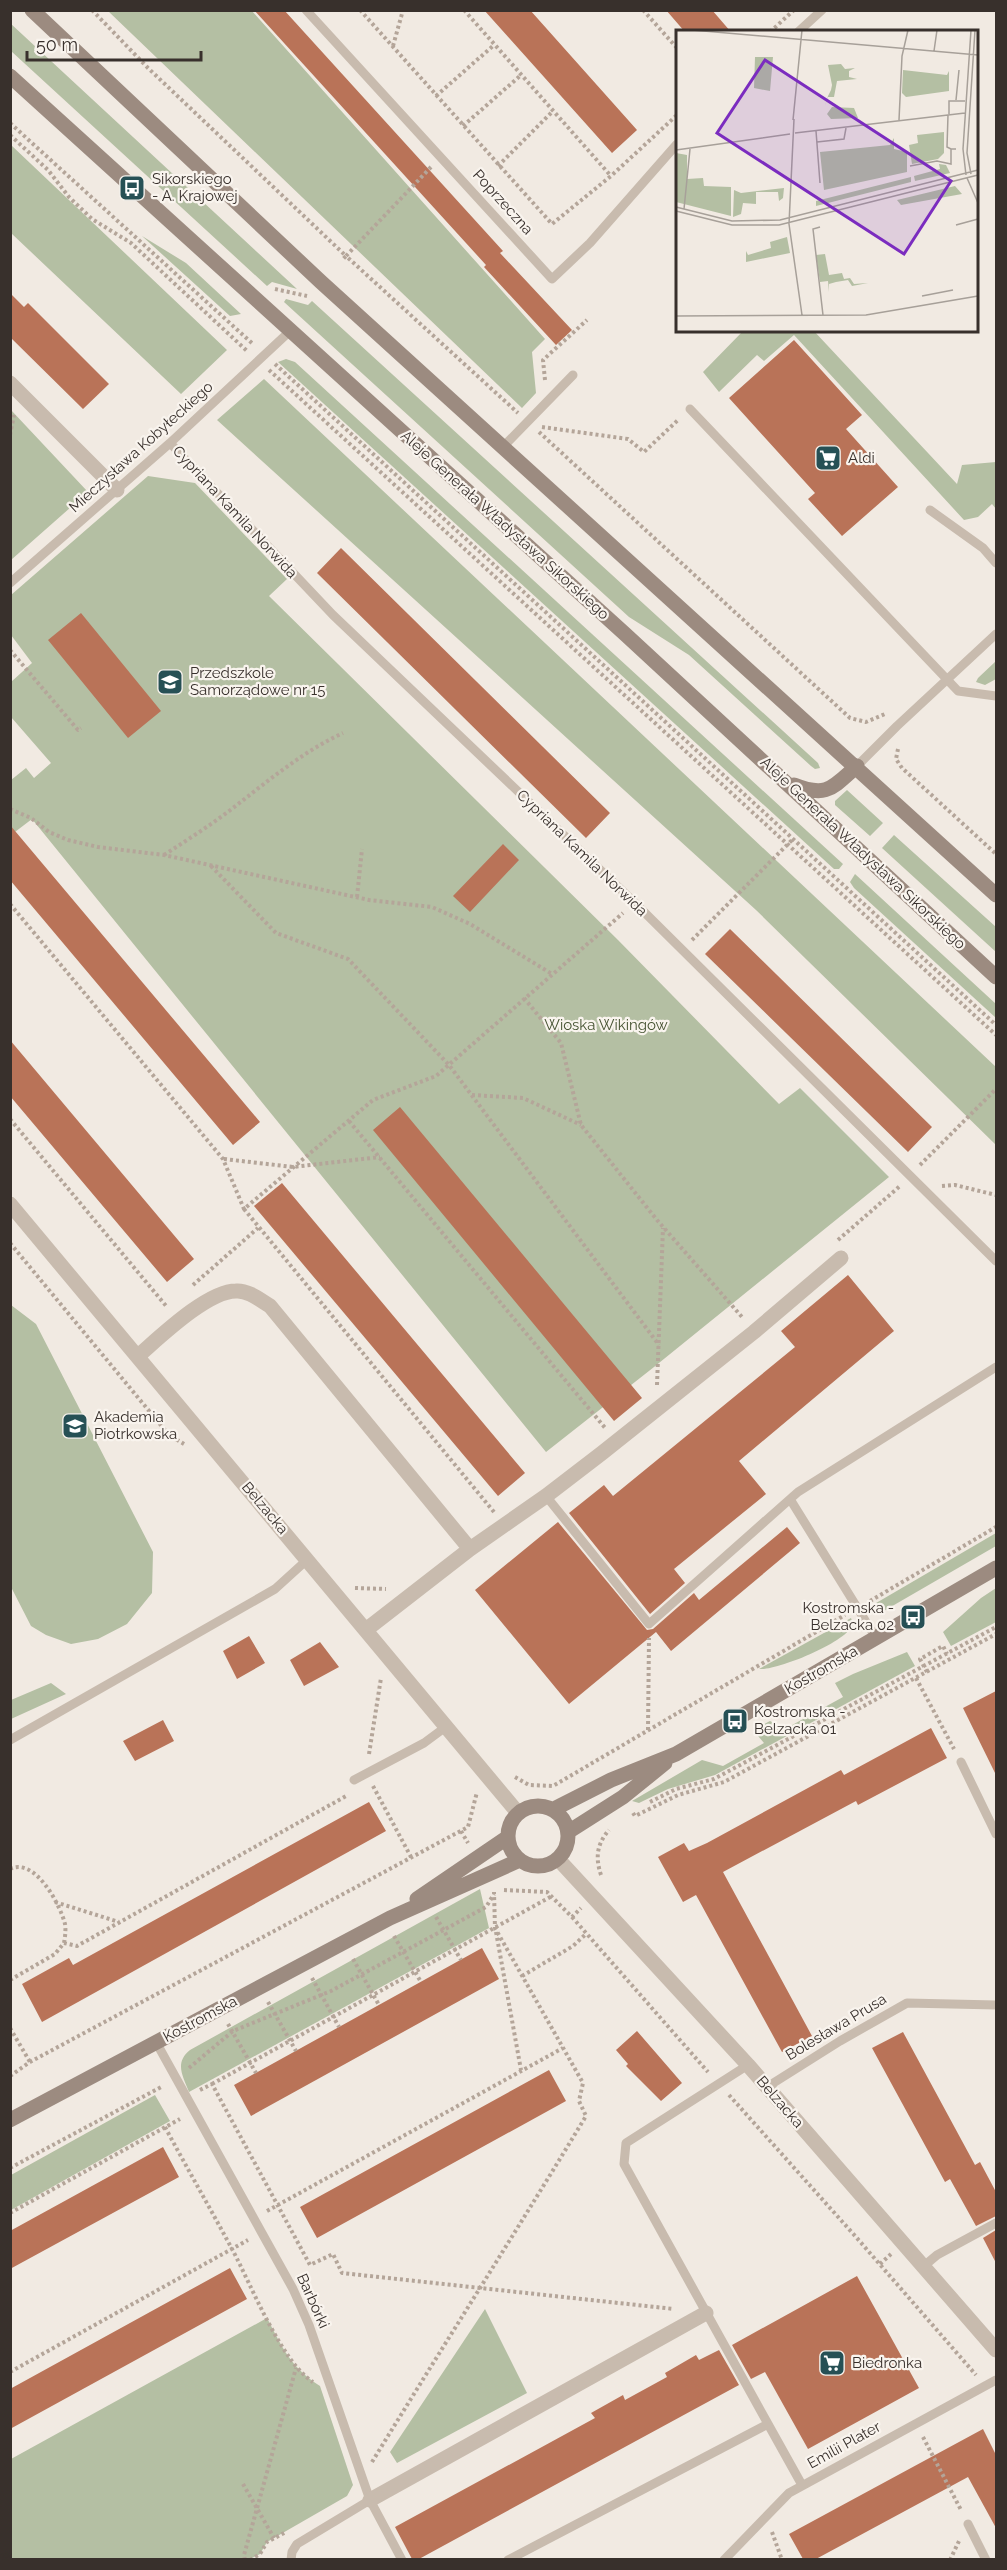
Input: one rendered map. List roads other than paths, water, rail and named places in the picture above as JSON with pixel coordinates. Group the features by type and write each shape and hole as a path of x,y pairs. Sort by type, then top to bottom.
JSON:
{"main road":[{"path":"32,10 321,282 857,766 996,895"},
{"name":"Aleje Generała Władysława Sikorskiego","path":"10,76 785,781 996,977"},
{"path":"785,781 813,793 824,791 857,766"},
{"name":"Kostromska","path":"554,1809 611,1780 676,1754 996,1568"},
{"name":"Kostromska","path":"568,1832 623,1797 676,1754"},
{"path":"532,1806 547,1806 554,1809 564,1819 568,1832 567,1847 558,1859 539,1867 520,1860 511,1850 508,1837 510,1824 518,1813 532,1806"},
{"name":"Kostromska","path":"388,1919 508,1837"},
{"name":"Kostromska","path":"10,2120 388,1919 520,1860"}],"street":[{"path":"10,382 117,490"},
{"name":"Belzacka","path":"10,1204 340,1596 518,1813"},
{"path":"367,1629 470,1549 546,1496 754,1332 841,1258"},
{"path":"138,1356 185,1315 218,1296 236,1291 253,1295 270,1306 470,1549"},
{"name":"Belzacka","path":"558,1859 767,2087 996,2350"},
{"path":"370,2500 706,2313"}],"lane":[{"name":"Poprzeczna","path":"306,10 442,156 552,279 590,243 676,145"},
{"path":"800,30 822,10"},
{"name":"Mieczysława Kobyłeckiego","path":"10,583 117,490 289,332"},
{"path":"503,447 573,375"},
{"path":"690,409 960,692 996,696"},
{"name":"Cypriana Kamila Norwida","path":"170,442 333,615 635,903 996,1261"},
{"path":"930,510 983,548 996,562"},
{"path":"857,766 996,634"},
{"path":"546,1496 649,1624 790,1499 996,1367"},
{"path":"790,1499 876,1638"},
{"path":"10,1740 275,1589 308,1559"},
{"path":"354,1780 424,1743 447,1726"},
{"path":"961,1762 996,1834"},
{"name":"Bolesława Prusa","path":"767,2087 840,2041 907,2004 996,2005"},
{"name":"Barbórki","path":"156,2042 293,2289 309,2325 370,2500 402,2559"},
{"path":"748,2066 626,2144 624,2164 802,2485"},
{"path":"924,2266 937,2255 996,2223"},
{"name":"Emilii Plater","path":"724,2559 779,2501 802,2485 996,2380"},
{"path":"508,2559 768,2424"},
{"path":"292,2556 297,2544 370,2500"},
{"path":"968,2524 986,2559"}],"place":[{"name":"Sikorskiego - A. Krajowej","path":"132,188"},
{"name":"Aldi","path":"828,458"},
{"name":"Przedszkole Samorządowe nr 15","path":"170,682"},
{"name":"Akademia Piotrkowska","path":"75,1426"},
{"name":"Kostromska - Belzacka 02","path":"913,1617"},
{"name":"Kostromska - Belzacka 01","path":"735,1721"},
{"name":"Biedronka","path":"832,2363"}],"park label":[{"name":"Wioska Wikingów","path":"606,1025"}]}
